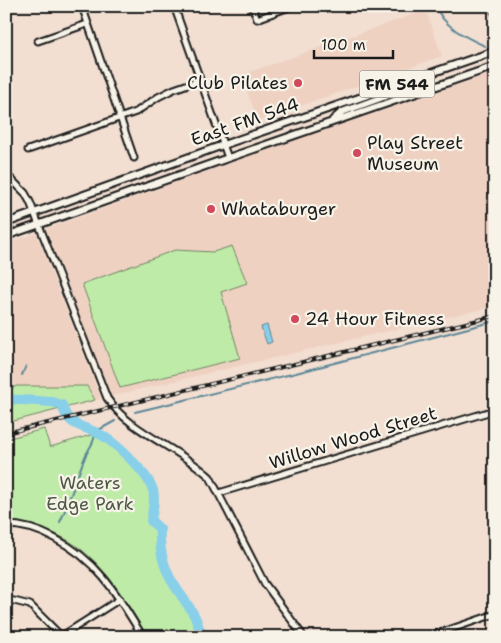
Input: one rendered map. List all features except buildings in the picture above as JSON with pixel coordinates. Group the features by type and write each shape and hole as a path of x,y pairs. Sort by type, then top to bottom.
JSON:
{"main road":[{"name":"East FM 544","path":"6,223 495,50"},
{"name":"East FM 544","path":"6,236 495,66"},
{"path":"330,122 342,112 397,92 396,85"}],"street":[{"path":"82,6 134,158"},
{"path":"174,6 228,158"},
{"path":"252,6 257,19 292,6"},
{"path":"492,6 495,14"},
{"path":"38,41 87,24"},
{"path":"28,150 136,112 174,89 200,80"},
{"path":"6,174 25,193 104,392 110,402 122,416 198,466 210,477 265,584 304,637"},
{"name":"Willow Wood Street","path":"219,493 495,410"},
{"path":"6,525 39,530 70,546 89,561 106,579 143,637"},
{"path":"6,599 30,606 61,636 120,599"},
{"path":"428,637 495,614"}],"shaded area":[{"path":"426,10 442,56 258,121 241,75"},
{"path":"495,72 495,306 111,396 46,229 230,163"},
{"path":"36,233 101,399 95,400 87,386 17,386 6,390 6,244"}],"green space":[{"path":"232,246 247,283 221,292 240,358 120,388 82,284 175,250 213,252"},
{"path":"17,386 87,386 95,400 6,423 6,390"},
{"name":"Waters Edge Park","path":"44,429 50,447 98,433 124,454 145,475 150,482 154,494 151,521 160,529 160,542 165,566 170,578 192,612 201,633 205,637 148,637 107,575 76,545 56,534 33,526 6,521 6,439"}],"water":[{"path":"267,325 272,342 267,344 261,327"}],"waterway":[{"path":"436,6 449,25 463,35 485,46"},
{"path":"135,412 296,373 495,321"},
{"path":"22,375 26,366"},
{"path":"6,399 52,402 62,405 65,413 73,422 97,432 109,440 139,468 153,490 154,501 151,521 160,529 162,554 167,572 205,637"},
{"path":"60,522 85,457 93,442 95,432 115,421"}],"railway":[{"path":"6,433 495,316"}],"place":[{"name":"Club Pilates","path":"298,83"},
{"name":"Play Street Museum","path":"357,153"},
{"name":"Whataburger","path":"211,209"},
{"name":"24 Hour Fitness","path":"295,319"}]}
